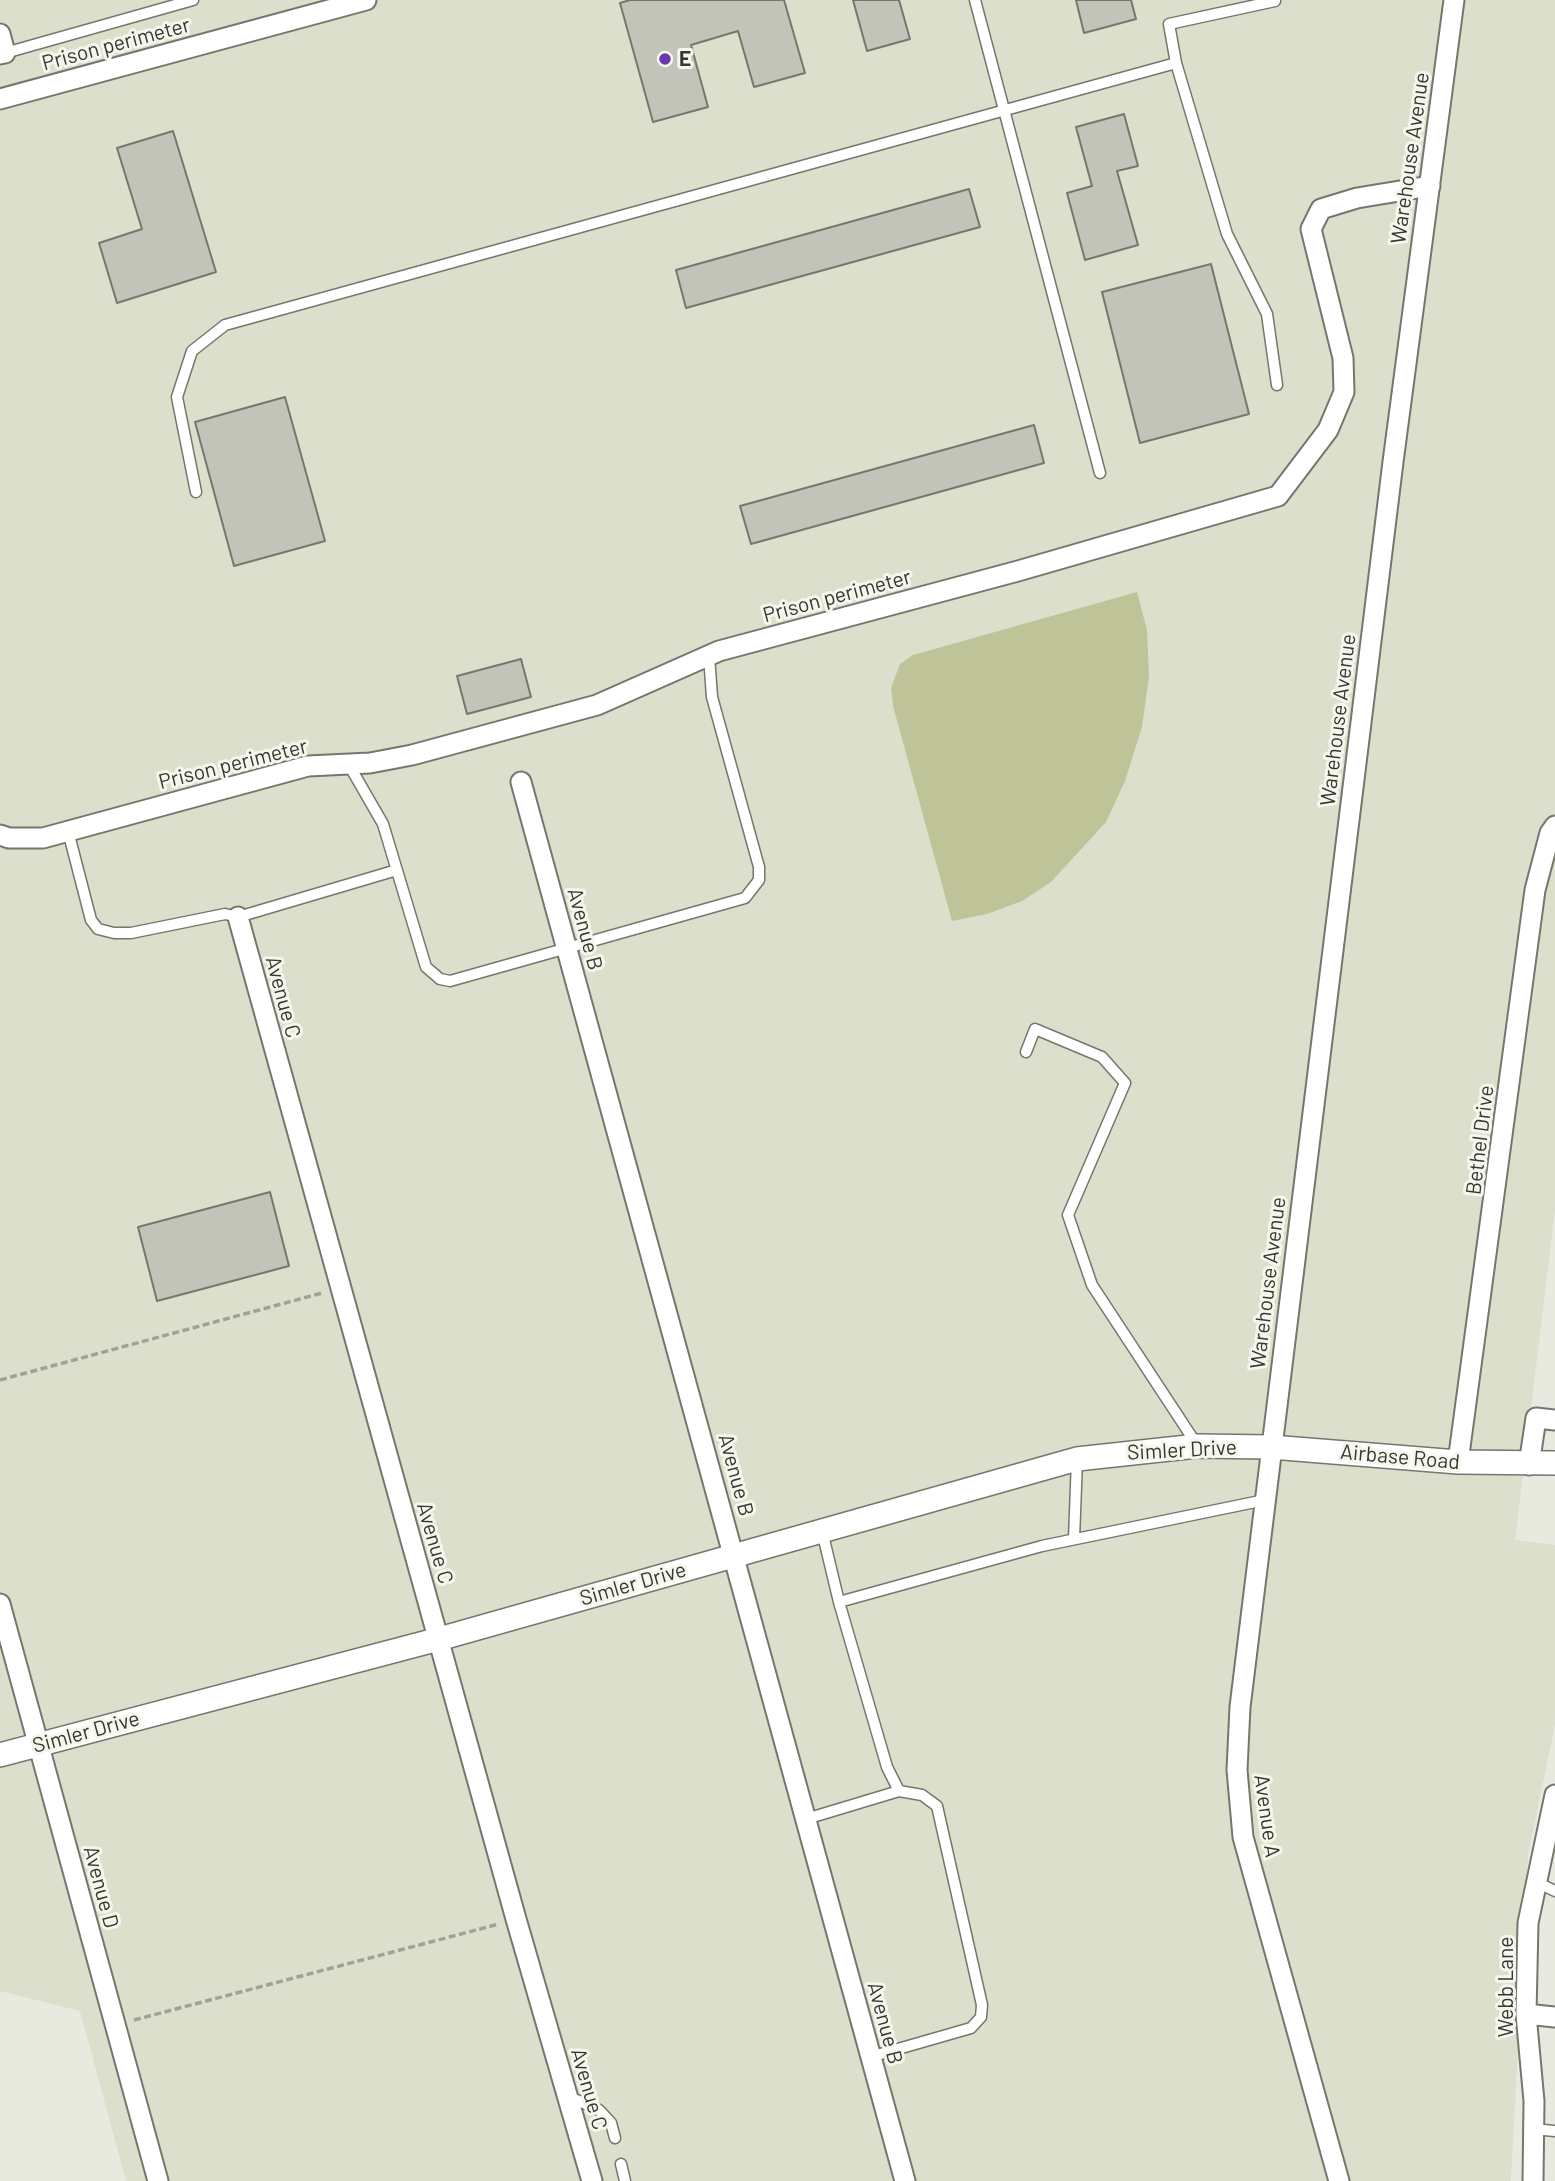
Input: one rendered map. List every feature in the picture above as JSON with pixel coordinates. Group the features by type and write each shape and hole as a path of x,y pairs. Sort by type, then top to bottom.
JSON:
{"street":[{"name":"Prison perimeter","path":"0,99 366,0"},
{"name":"Warehouse Avenue","path":"1271,1447 1454,0"},
{"name":"Prison perimeter","path":"0,835 9,838 43,838 307,766 349,764 412,755 597,705 709,656 1278,496 1328,429 1343,392 1343,358 1311,229 1321,209 1357,198 1430,186"},
{"name":"Avenue B","path":"521,782 905,2181"},
{"name":"Bethel Drive","path":"1458,1462 1535,890 1550,832 1555,826"},
{"name":"Avenue C","path":"238,917 516,1919 592,2181"},
{"path":"1529,1465 1536,1418 1555,1420"},
{"name":"Simler Drive","path":"0,1755 439,1639 1077,1459 1197,1446 1271,1447"},
{"name":"Airbase Road","path":"1271,1447 1458,1462 1529,1465 1555,1463"},
{"name":"Avenue A","path":"1271,1447 1240,1707 1237,1770 1243,1837 1339,2181"},
{"name":"Airbase Road","path":"1529,1465 1555,1478"},
{"name":"Avenue D","path":"0,1604 158,2181"},
{"name":"Webb Lane","path":"1533,2181 1533,2129 1526,2014 1528,1923 1555,1795"},
{"path":"1526,2014 1555,2017"}],"lane":[{"path":"2,47 193,0"},
{"path":"975,0 1100,473"},
{"path":"1275,1 1169,24 1176,63 1227,234 1267,314 1277,385"},
{"path":"196,492 177,397 192,351 225,326 1176,63"},
{"path":"349,764 383,824 426,967 440,979 450,981 745,898 759,880 758,867 712,696 709,656"},
{"path":"68,831 91,920 98,929 131,933 225,914 238,917 397,870"},
{"path":"1026,1052 1035,1029 1102,1057 1125,1083 1068,1215 1092,1285 1197,1446"},
{"path":"1074,1539 1077,1459"},
{"path":"839,1602 1074,1539 1265,1500"},
{"path":"822,1530 839,1602 887,1767 899,1791"},
{"path":"806,1819 899,1791 922,1795 937,1806 982,2005 981,2017 971,2028 870,2057"},
{"path":"1536,1882 1555,1891"},
{"path":"567,2096 598,2110 611,2123 615,2138"},
{"path":"1533,2129 1555,2131"},
{"path":"621,2164 625,2181"}],"path":[{"path":"0,1380 340,1289"},
{"path":"115,2025 516,1919"}],"shaded area":[{"path":"0,0 1555,0 1555,1210 1515,1540 1555,1545 1555,1725 1528,1855 1511,2181 126,2181 80,2011 0,1991"}],"green space":[{"path":"1137,592 1147,630 1149,676 1142,727 1125,781 1106,822 1051,882 1022,901 987,914 952,921 893,706 891,688 900,664 913,655"}],"building":[{"name":"E","path":"630,0 784,0 805,73 754,87 738,31 691,45 708,107 653,122 620,3"},
{"path":"853,0 899,0 910,39 867,51"},
{"path":"1076,0 1131,0 1136,19 1084,33"},
{"path":"1124,114 1138,166 1117,171 1138,245 1085,260 1067,193 1092,186 1076,127"},
{"path":"173,131 216,272 117,303 99,243 142,229 117,148"},
{"path":"969,189 980,227 686,308 676,270"},
{"path":"1211,264 1249,414 1140,443 1102,292"},
{"path":"285,397 325,541 234,566 195,422"},
{"path":"1034,425 1044,463 751,544 740,506"},
{"path":"521,659 531,697 467,714 457,676"},
{"path":"270,1192 289,1266 157,1301 138,1227"}],"place":[{"name":"E","path":"665,59"}]}
